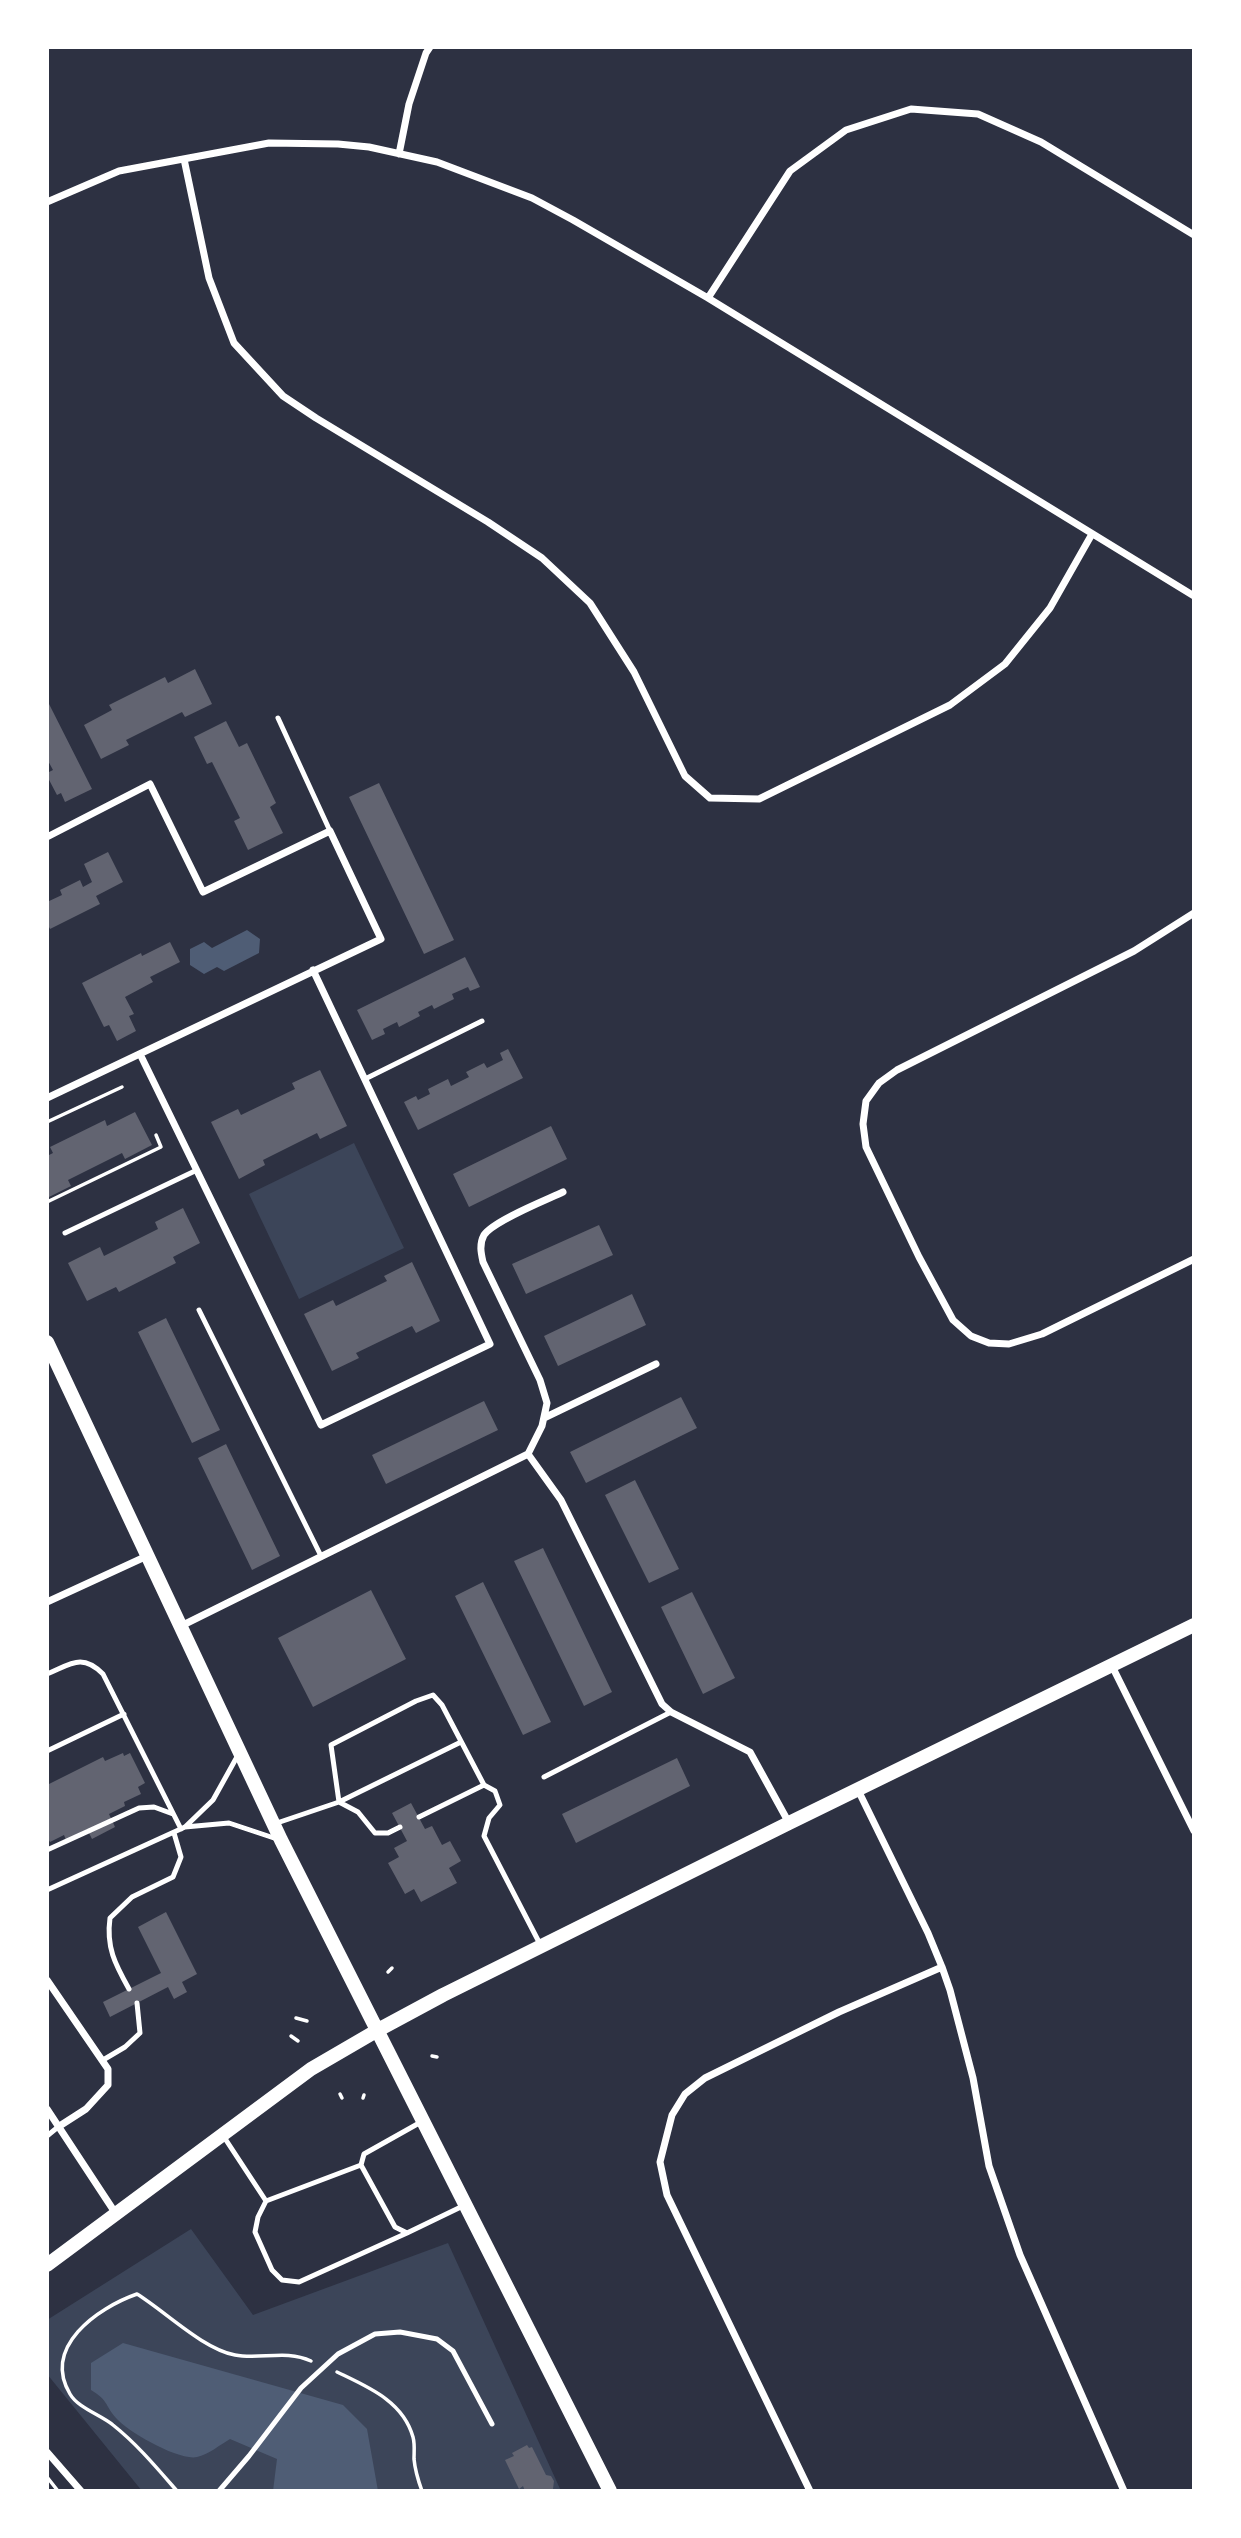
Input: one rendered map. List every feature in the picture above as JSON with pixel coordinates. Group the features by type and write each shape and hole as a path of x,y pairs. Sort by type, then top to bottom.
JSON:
{"main road":[{"path":"47,1342 281,1840 610,2491"},
{"path":"47,2265 311,2069 379,2030 443,1995 789,1823 1194,1625"}],"street":[{"path":"400,154 409,104 430,47"},
{"path":"708,298 790,171 846,130 911,109 978,114 1041,142 1194,235"},
{"path":"47,202 119,171 270,143 338,144 437,162 532,198 708,298 1194,596"},
{"path":"184,159 209,278 234,343 283,396 542,558 590,603 634,672 685,776 710,798 760,799 950,705 1005,664 1050,608 1092,534"},
{"path":"47,836 150,784 203,892 330,831 381,939 47,1098"},
{"path":"1194,913 1134,951 897,1070 879,1083 866,1101 863,1124 866,1147 953,1320 971,1336 989,1343 1009,1345 1042,1334 1194,1259"},
{"path":"141,1054 321,1425 490,1344 313,970"},
{"path":"180,1626 528,1454 544,1418 547,1403 540,1380 483,1262 480,1248 484,1235 495,1225 563,1192"},
{"path":"544,1418 656,1364"},
{"path":"528,1454 561,1500 662,1704 671,1712 750,1752 789,1823"},
{"path":"47,1602 148,1555"},
{"path":"1111,1665 1194,1831"},
{"path":"858,1790 942,1967 973,2078 989,2166 1020,2255 1125,2491"},
{"path":"810,2491 667,2194 660,2162 672,2116 685,2094 705,2078 839,2012 942,1967"},
{"path":"47,1980 108,2069 108,2085 86,2109 58,2127"},
{"path":"47,2109 116,2214"},
{"path":"47,2452 81,2491"}],"lane":[{"path":"278,718 330,831"},
{"path":"365,1079 482,1021"},
{"path":"65,1233 197,1170"},
{"path":"199,1310 321,1556"},
{"path":"47,1674 77,1661 92,1662 103,1674 173,1814 183,1828"},
{"path":"340,1802 331,1745 433,1695 442,1705 484,1785 495,1791 500,1805 489,1818 484,1836 542,1947"},
{"path":"544,1777 671,1712"},
{"path":"47,1751 124,1714"},
{"path":"274,1824 340,1802 461,1742"},
{"path":"47,1890 183,1828 213,1800 240,1752"},
{"path":"419,1817 484,1785"},
{"path":"340,1802 358,1812 375,1833 388,1833 400,1827"},
{"path":"47,1850 139,1808 154,1807 173,1814"},
{"path":"183,1828 229,1823 281,1840"},
{"path":"129,1989 115,1963 107,1936 110,1918 132,1897 173,1877 181,1857 174,1833"},
{"path":"103,2060 125,2047 140,2033 136,2003"},
{"path":"407,2232 395,2227 361,2165 363,2154 423,2121"},
{"path":"47,2136 58,2127"},
{"path":"222,2136 266,2202"},
{"path":"361,2165 266,2202 258,2217 256,2232 272,2270 282,2280 299,2282 465,2205"},
{"path":"219,2491 301,2388 338,2354 374,2334 400,2332 437,2339 453,2351 492,2424"}],"path":[{"path":"47,1122 122,1087"},
{"path":"47,1202 161,1147 156,1135"},
{"path":"296,2018 307,2021"},
{"path":"291,2036 298,2041"},
{"path":"177,2491 113,2425 72,2397 61,2364 63,2354 79,2331 112,2305 137,2294 187,2330 233,2355 252,2357 280,2354 305,2358 376,2389 408,2425 414,2439 417,2478 422,2491"},
{"path":"47,2477 58,2491"}],"shaded area":[{"path":"247,930 260,939 259,953 224,971 217,967 204,974 190,965 190,949 204,942 212,948"},
{"path":"354,1143 404,1248 299,1299 249,1194"},
{"path":"191,2229 253,2315 448,2243 561,2491 142,2491 47,2374 47,2320"},
{"path":"123,2343 343,2405 367,2429 378,2491 273,2491 277,2459 230,2439 206,2454 189,2457 178,2455 142,2438 122,2424 104,2400 91,2390 91,2363"}],"building":[{"path":"195,669 212,704 185,717 182,712 126,740 129,745 101,759 84,725 112,710 109,705 165,677 168,683"},
{"path":"47,700 92,789 65,802 61,793 57,795 47,776 47,773 53,770 47,759"},
{"path":"226,721 239,747 247,743 276,803 270,807 283,833 248,850 234,821 240,818 212,762 207,764 194,737"},
{"path":"379,783 454,940 424,954 349,797"},
{"path":"108,852 123,882 96,896 100,904 50,929 47,923 47,902 62,895 60,890 80,880 83,887 92,882 84,864"},
{"path":"170,942 180,962 150,977 153,982 125,997 134,1014 129,1016 136,1031 117,1041 109,1025 104,1027 82,983 141,953 142,956"},
{"path":"465,957 480,987 470,991 468,987 452,994 454,999 434,1009 432,1005 418,1012 420,1016 399,1027 397,1022 383,1029 385,1034 372,1040 357,1010"},
{"path":"508,1049 523,1078 418,1130 404,1102 416,1096 418,1100 430,1094 428,1089 448,1079 451,1086 469,1077 466,1072 484,1063 487,1068 503,1060 500,1053"},
{"path":"320,1070 347,1126 320,1139 317,1133 263,1160 265,1165 239,1179 211,1122 238,1109 241,1115 295,1089 292,1083"},
{"path":"135,1112 152,1145 125,1159 122,1153 68,1180 71,1186 47,1198 47,1156 53,1153 50,1147 105,1120 107,1126"},
{"path":"551,1126 567,1159 469,1207 453,1174"},
{"path":"183,1208 200,1243 173,1257 176,1263 119,1292 116,1287 87,1301 68,1263 100,1247 104,1256 158,1229 155,1222"},
{"path":"599,1225 613,1255 526,1294 512,1264"},
{"path":"412,1262 440,1321 416,1333 412,1326 356,1353 359,1358 332,1371 304,1314 333,1300 336,1306 387,1281 384,1276"},
{"path":"632,1294 646,1325 558,1366 544,1336"},
{"path":"166,1318 220,1430 192,1443 138,1332"},
{"path":"681,1397 697,1428 586,1483 570,1452"},
{"path":"484,1401 498,1430 386,1484 372,1455"},
{"path":"226,1444 280,1556 252,1570 198,1458"},
{"path":"635,1480 679,1569 649,1583 605,1495"},
{"path":"543,1548 612,1692 584,1706 514,1561"},
{"path":"483,1582 551,1722 523,1735 455,1596"},
{"path":"371,1590 406,1659 313,1707 278,1638"},
{"path":"692,1592 735,1678 703,1694 661,1607"},
{"path":"123,1753 124,1756 130,1753 145,1783 138,1787 141,1794 124,1802 125,1806 109,1814 115,1827 92,1839 87,1829 66,1840 64,1835 50,1842 47,1837 47,1785 103,1757 105,1761"},
{"path":"677,1758 690,1786 576,1843 562,1814"},
{"path":"411,1803 425,1829 432,1826 442,1845 450,1841 461,1861 449,1868 457,1883 421,1902 414,1889 405,1894 388,1863 399,1857 394,1848 407,1841 392,1813"},
{"path":"166,1912 197,1974 182,1982 187,1992 174,1999 168,1987 110,2017 103,2002 161,1973 138,1927"},
{"path":"527,2445 532,2447 546,2475 551,2476 554,2481 550,2491 525,2491 523,2486 519,2489 505,2460"}]}
